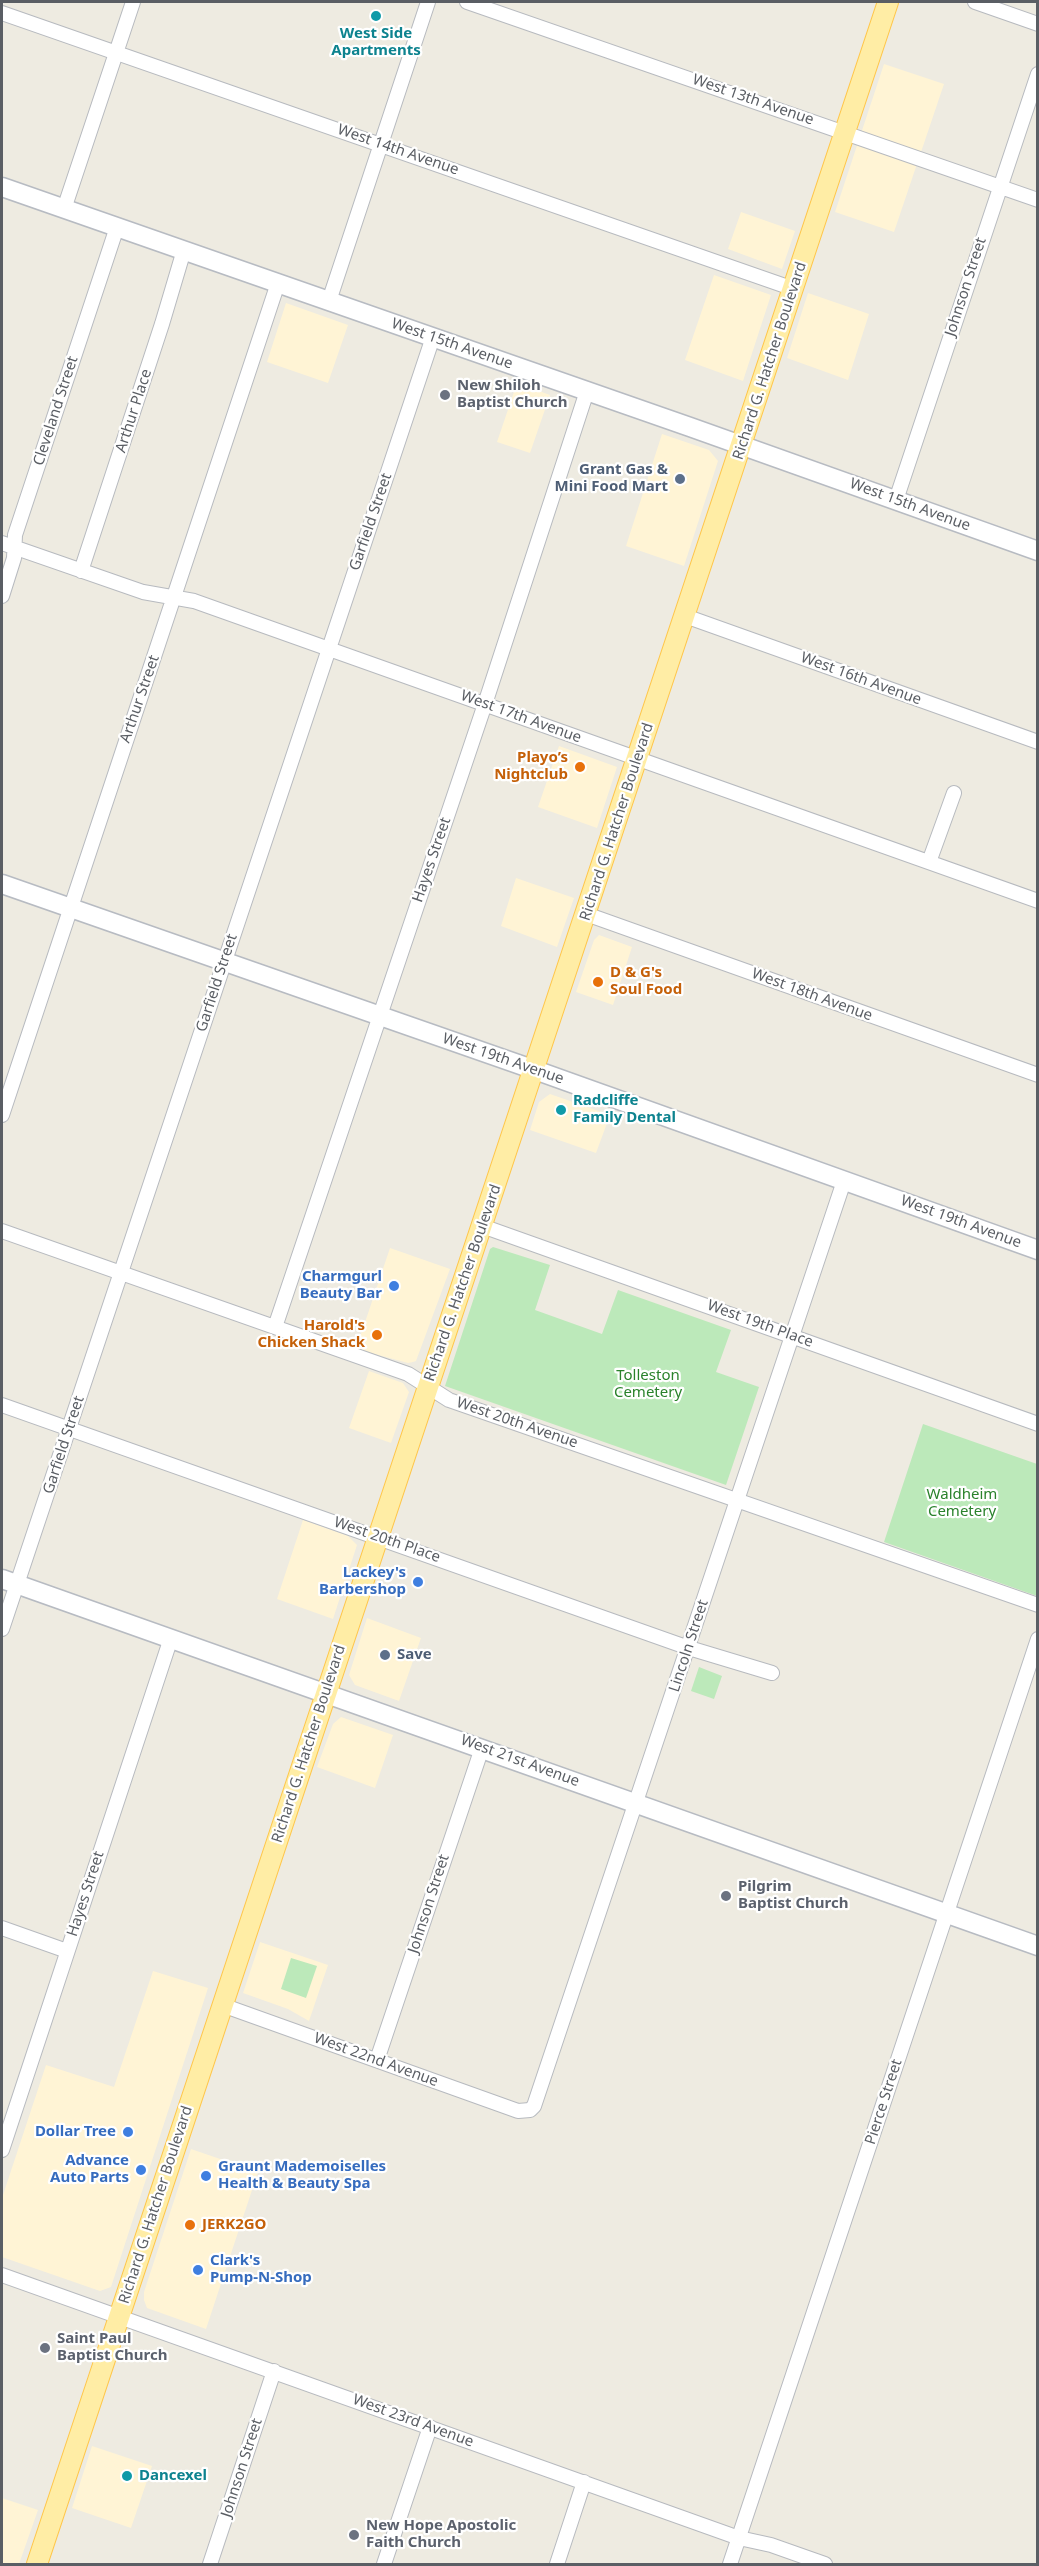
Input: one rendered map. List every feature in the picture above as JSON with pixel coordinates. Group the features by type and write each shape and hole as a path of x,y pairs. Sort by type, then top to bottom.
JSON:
{"main road":[{"name":"Richard G. Hatcher Boulevard","path":"37,2565 888,2"}],"street":[{"path":"64,209 133,2"},
{"path":"329,301 428,2"},
{"name":"West 13th Avenue","path":"467,2 1038,201"},
{"path":"975,2 1038,24"},
{"name":"West 14th Avenue","path":"2,13 794,289"},
{"name":"Johnson Street","path":"896,500 1038,74"},
{"name":"West 15th Avenue","path":"2,187 742,445 1038,551"},
{"name":"Cleveland Street","path":"2,596 14,558 8,546 15,535 117,227"},
{"name":"Arthur Place","path":"81,571 184,250"},
{"name":"Arthur Street","path":"2,1115 278,283"},
{"name":"Garfield Street","path":"2,1629 9,1582 69,1429 433,337"},
{"name":"Hayes Street","path":"275,1328 485,704 587,391"},
{"name":"West 17th Avenue","path":"8,546 143,592 194,601 1038,901"},
{"name":"West 16th Avenue","path":"686,616 1038,742"},
{"path":"928,862 954,793"},
{"name":"West 19th Avenue","path":"2,884 535,1070 1038,1250"},
{"name":"West 18th Avenue","path":"586,914 1038,1075"},
{"name":"Lincoln Street","path":"530,2110 537,2100 844,1180"},
{"name":"West 19th Place","path":"482,1226 1038,1424"},
{"name":"West 20th Avenue","path":"2,1231 408,1374 449,1400 1038,1605"},
{"name":"West 20th Place","path":"2,1405 378,1536 689,1648 772,1673"},
{"name":"West 21st Avenue","path":"9,1582 1038,1946"},
{"name":"Hayes Street","path":"2,2150 171,1638"},
{"name":"Pierce Street","path":"730,2565 1038,1640"},
{"name":"Johnson Street","path":"377,2060 482,1748"},
{"path":"2,1928 67,1951"},
{"name":"West 22nd Avenue","path":"222,2005 518,2110 530,2110"},
{"name":"West 23rd Avenue","path":"2,2275 739,2538 771,2546 825,2565"},
{"name":"Johnson Street","path":"210,2565 274,2371"},
{"path":"384,2565 430,2427"},
{"path":"557,2565 585,2482"}],"shaded area":[{"path":"884,64 944,84 894,232 835,212"},
{"path":"741,212 795,231 782,269 728,249"},
{"path":"714,275 771,295 743,381 685,360"},
{"path":"808,293 869,314 848,380 787,358"},
{"path":"286,303 348,325 328,383 267,362"},
{"path":"517,383 550,395 530,453 497,442"},
{"path":"662,434 709,450 718,461 684,566 626,546"},
{"path":"559,746 617,767 597,828 538,807"},
{"path":"516,878 574,898 557,947 501,926"},
{"path":"599,935 632,947 613,1005 576,992 594,940"},
{"path":"550,1094 610,1115 596,1153 530,1130 539,1102"},
{"path":"390,1248 450,1269 416,1361 408,1363 356,1349"},
{"path":"369,1371 403,1383 409,1392 391,1443 349,1428"},
{"path":"303,1520 348,1536 357,1545 333,1619 277,1599"},
{"path":"367,1618 421,1638 399,1701 355,1685 349,1675"},
{"path":"341,1717 393,1735 375,1788 317,1767 333,1724"},
{"path":"260,1942 328,1965 309,2021 288,2009 243,1993"},
{"path":"153,1971 208,1988 111,2287 100,2291 2,2257 2,2198 46,2065 114,2087"},
{"path":"191,2149 258,2172 206,2329 147,2308 144,2300 144,2292"},
{"path":"92,2446 152,2466 131,2528 72,2508"},
{"path":"2,2498 38,2510 19,2564 2,2564"}],"green space":[{"name":"Tolleston Cemetery","path":"493,1247 550,1265 535,1310 602,1334 618,1290 731,1330 716,1372 759,1387 726,1485 445,1386 490,1249"},
{"name":"Waldheim Cemetery","path":"923,1424 1037,1464 1037,1596 884,1542"},
{"path":"699,1667 722,1676 714,1699 691,1691"},
{"path":"291,1958 317,1966 306,1998 281,1989"}],"place":[{"name":"West Side Apartments","path":"376,16"},
{"name":"New Shiloh Baptist Church","path":"445,395"},
{"name":"Grant Gas & Mini Food Mart","path":"680,479"},
{"name":"Playo’s Nightclub","path":"580,767"},
{"name":"D & G's Soul Food","path":"598,982"},
{"name":"Radcliffe Family Dental","path":"561,1110"},
{"name":"Charmgurl Beauty Bar","path":"394,1286"},
{"name":"Harold's Chicken Shack","path":"377,1335"},
{"name":"Lackey's Barbershop","path":"418,1582"},
{"name":"Save","path":"385,1655"},
{"name":"Pilgrim Baptist Church","path":"726,1896"},
{"name":"Dollar Tree","path":"128,2132"},
{"name":"Advance Auto Parts","path":"141,2170"},
{"name":"Graunt Mademoiselles Health & Beauty Spa","path":"206,2176"},
{"name":"JERK2GO","path":"190,2225"},
{"name":"Clark's Pump-N-Shop","path":"198,2270"},
{"name":"Saint Paul Baptist Church","path":"45,2348"},
{"name":"Dancexel","path":"127,2476"},
{"name":"New Hope Apostolic Faith Church","path":"354,2535"}]}
